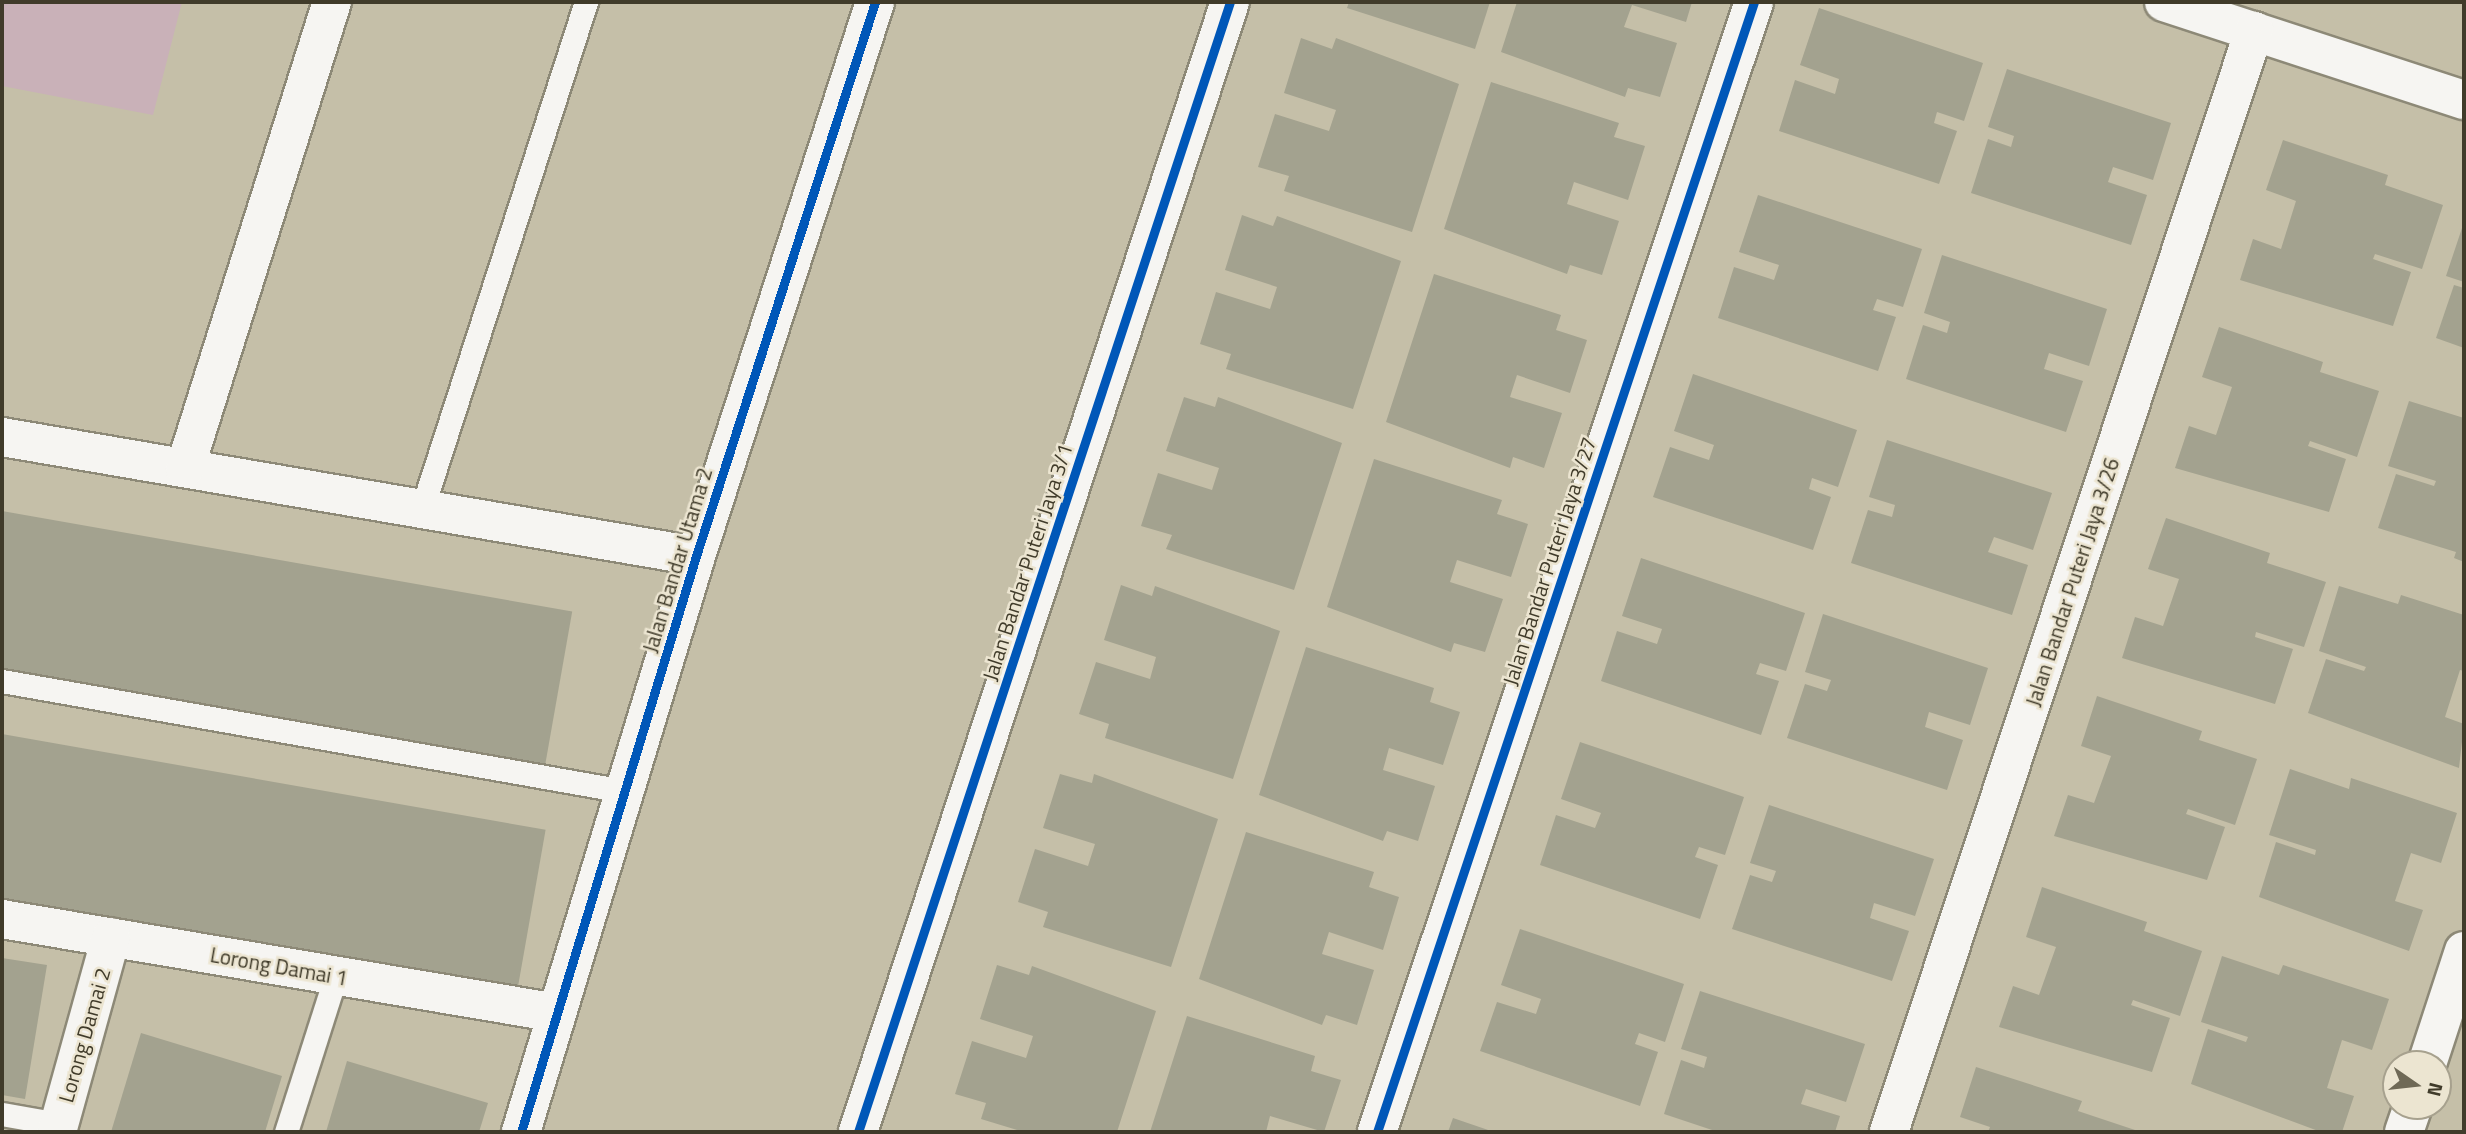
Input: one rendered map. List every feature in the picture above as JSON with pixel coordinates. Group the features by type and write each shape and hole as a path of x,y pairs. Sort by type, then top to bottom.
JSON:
{"street":[{"path":"184,468 332,2"},
{"name":"Jalan Bandar Utama 2","path":"521,1132 696,555 875,2"},
{"name":"Jalan Bandar Puteri Jaya 3/1","path":"858,1132 1230,2"},
{"name":"Jalan Bandar Puteri Jaya 3/27","path":"1377,1132 1754,2"},
{"path":"2164,2 2464,100"},
{"name":"Jalan Bandar Puteri Jaya 3/26","path":"1889,1132 2254,31"},
{"path":"2,437 696,555"},
{"name":"Lorong Damai 1","path":"2,919 557,1013"},
{"name":"Lorong Damai 2","path":"58,1128 111,937"},
{"path":"2432,1050 2464,951"}],"lane":[{"path":"422,509 586,2"},
{"path":"2,681 624,792"},
{"path":"286,1132 336,975"},
{"path":"2,1114 58,1128"}],"shaded area":[{"path":"2,2 182,2 153,115 2,86"}],"building":[{"path":"1349,2 1490,2 1475,49 1347,8"},
{"path":"1517,2 1692,2 1686,22 1632,5 1624,27 1677,43 1660,97 1628,88 1625,97 1501,52"},
{"path":"1819,8 1983,63 1964,121 1937,112 1934,123 1957,131 1939,184 1779,131 1795,80 1835,94 1839,79 1800,65"},
{"path":"1301,38 1332,49 1336,38 1459,84 1412,232 1284,191 1289,176 1258,167 1275,114 1329,131 1336,110 1284,93"},
{"path":"2007,69 2171,123 2153,180 2113,167 2108,182 2147,195 2131,245 1971,193 1988,139 2011,147 2014,136 1988,127"},
{"path":"1491,82 1619,123 1614,137 1645,146 1628,200 1574,182 1567,204 1619,221 1602,275 1570,265 1567,274 1444,229"},
{"path":"2283,140 2388,175 2385,185 2443,205 2422,269 2375,254 2373,259 2411,272 2393,326 2240,280 2253,239 2281,249 2296,201 2266,190"},
{"path":"1758,195 1922,249 1903,307 1877,299 1873,310 1896,317 1878,371 1718,318 1734,267 1774,280 1779,265 1739,252"},
{"path":"1242,215 1273,226 1277,216 1401,261 1353,409 1226,369 1231,354 1200,344 1216,292 1270,309 1277,287 1225,270"},
{"path":"2464,222 2464,282 2446,276"},
{"path":"1942,255 2107,309 2089,366 2049,353 2044,369 2083,381 2066,432 1906,379 1923,325 1947,333 1950,322 1924,313"},
{"path":"1434,274 1561,315 1556,330 1587,340 1570,393 1517,375 1510,397 1562,413 1544,468 1513,457 1510,468 1386,422"},
{"path":"2454,285 2464,288 2464,348 2436,338"},
{"path":"2219,327 2323,362 2320,372 2379,391 2357,457 2310,441 2308,446 2346,459 2329,512 2175,468 2189,426 2216,435 2232,387 2202,377"},
{"path":"1693,374 1857,430 1838,487 1812,478 1809,489 1831,497 1813,550 1653,497 1670,447 1709,460 1714,445 1674,431"},
{"path":"1184,397 1215,407 1218,397 1342,443 1294,590 1166,549 1172,535 1141,526 1158,473 1212,490 1219,468 1166,451"},
{"path":"2409,401 2464,418 2464,562 2454,558 2456,552 2378,528 2396,474 2434,486 2436,481 2388,466"},
{"path":"1887,440 2052,493 2033,550 1994,537 1988,552 2028,565 2012,615 1851,563 1868,510 1892,517 1895,505 1869,497"},
{"path":"1374,459 1502,500 1497,514 1528,524 1511,577 1457,560 1450,582 1503,599 1485,652 1454,643 1451,652 1327,607"},
{"path":"2,511 572,612 545,768 2,672"},
{"path":"2166,518 2270,553 2267,563 2326,582 2304,647 2256,632 2255,637 2293,649 2275,704 2122,658 2135,617 2163,626 2179,579 2148,569"},
{"path":"1641,558 1805,613 1786,671 1760,663 1756,674 1779,681 1761,735 1601,681 1617,631 1657,644 1662,629 1622,616"},
{"path":"1121,585 1152,596 1155,586 1280,631 1233,779 1105,738 1109,724 1079,714 1096,662 1150,679 1156,657 1104,640"},
{"path":"2339,586 2398,604 2401,595 2464,615 2464,671 2460,670 2445,717 2464,724 2459,768 2308,713 2326,659 2364,671 2366,667 2319,651"},
{"path":"1823,614 1988,668 1970,725 1929,712 1925,727 1963,740 1947,790 1787,738 1805,684 1827,691 1831,680 1805,672"},
{"path":"1306,647 1434,688 1430,702 1460,712 1443,765 1389,748 1383,770 1435,786 1418,841 1387,831 1383,841 1259,795"},
{"path":"2097,696 2202,731 2199,740 2257,759 2235,825 2188,809 2186,814 2225,827 2207,880 2054,836 2068,795 2094,803 2111,756 2081,746"},
{"path":"2,734 546,830 517,989 2,898"},
{"path":"1580,742 1744,797 1725,855 1699,847 1695,857 1718,865 1700,919 1540,865 1556,815 1595,828 1601,813 1561,799"},
{"path":"2290,769 2349,789 2351,778 2457,813 2441,863 2411,853 2395,901 2423,910 2409,951 2259,897 2276,842 2315,855 2316,850 2269,835"},
{"path":"1060,774 1092,783 1094,774 1218,819 1171,967 1043,927 1048,912 1018,902 1035,849 1088,866 1095,844 1043,828"},
{"path":"1769,805 1934,859 1915,916 1874,903 1870,918 1909,931 1892,981 1732,929 1750,875 1772,882 1776,871 1750,863"},
{"path":"1246,832 1374,872 1369,887 1399,897 1383,950 1329,932 1322,954 1374,970 1357,1025 1326,1015 1322,1025 1199,979"},
{"path":"2042,887 2147,922 2144,931 2202,951 2180,1016 2133,1000 2131,1005 2170,1018 2152,1072 1999,1027 2013,986 2039,995 2056,947 2026,937"},
{"path":"1520,929 1684,984 1665,1042 1639,1033 1635,1044 1658,1052 1640,1106 1480,1051 1497,1002 1536,1014 1541,999 1501,985"},
{"path":"2222,956 2279,975 2283,965 2389,999 2372,1050 2342,1040 2327,1088 2354,1096 2342,1132 2321,1132 2191,1084 2208,1029 2246,1042 2248,1037 2201,1022"},
{"path":"2,958 47,965 25,1099 2,1095"},
{"path":"997,965 1029,975 1032,966 1156,1011 1117,1132 1024,1132 981,1119 986,1103 955,1094 972,1041 1026,1058 1033,1036 980,1019"},
{"path":"1700,991 1865,1044 1846,1102 1806,1089 1801,1104 1840,1116 1835,1132 1718,1132 1664,1114 1681,1060 1704,1068 1707,1057 1681,1049"},
{"path":"1187,1016 1315,1056 1311,1071 1341,1080 1324,1132 1270,1116 1266,1132 1150,1132"},
{"path":"141,1033 282,1076 265,1132 111,1132"},
{"path":"347,1061 488,1103 479,1132 326,1132"},
{"path":"1976,1067 2082,1101 2078,1111 2141,1132 1988,1132 1990,1127 1960,1117"},
{"path":"1453,1118 1494,1132 1448,1132"}],"cycle path":[{"path":"521,1132 696,556 875,2"},
{"path":"858,1132 1230,2"},
{"path":"1377,1132 1754,2"}]}
